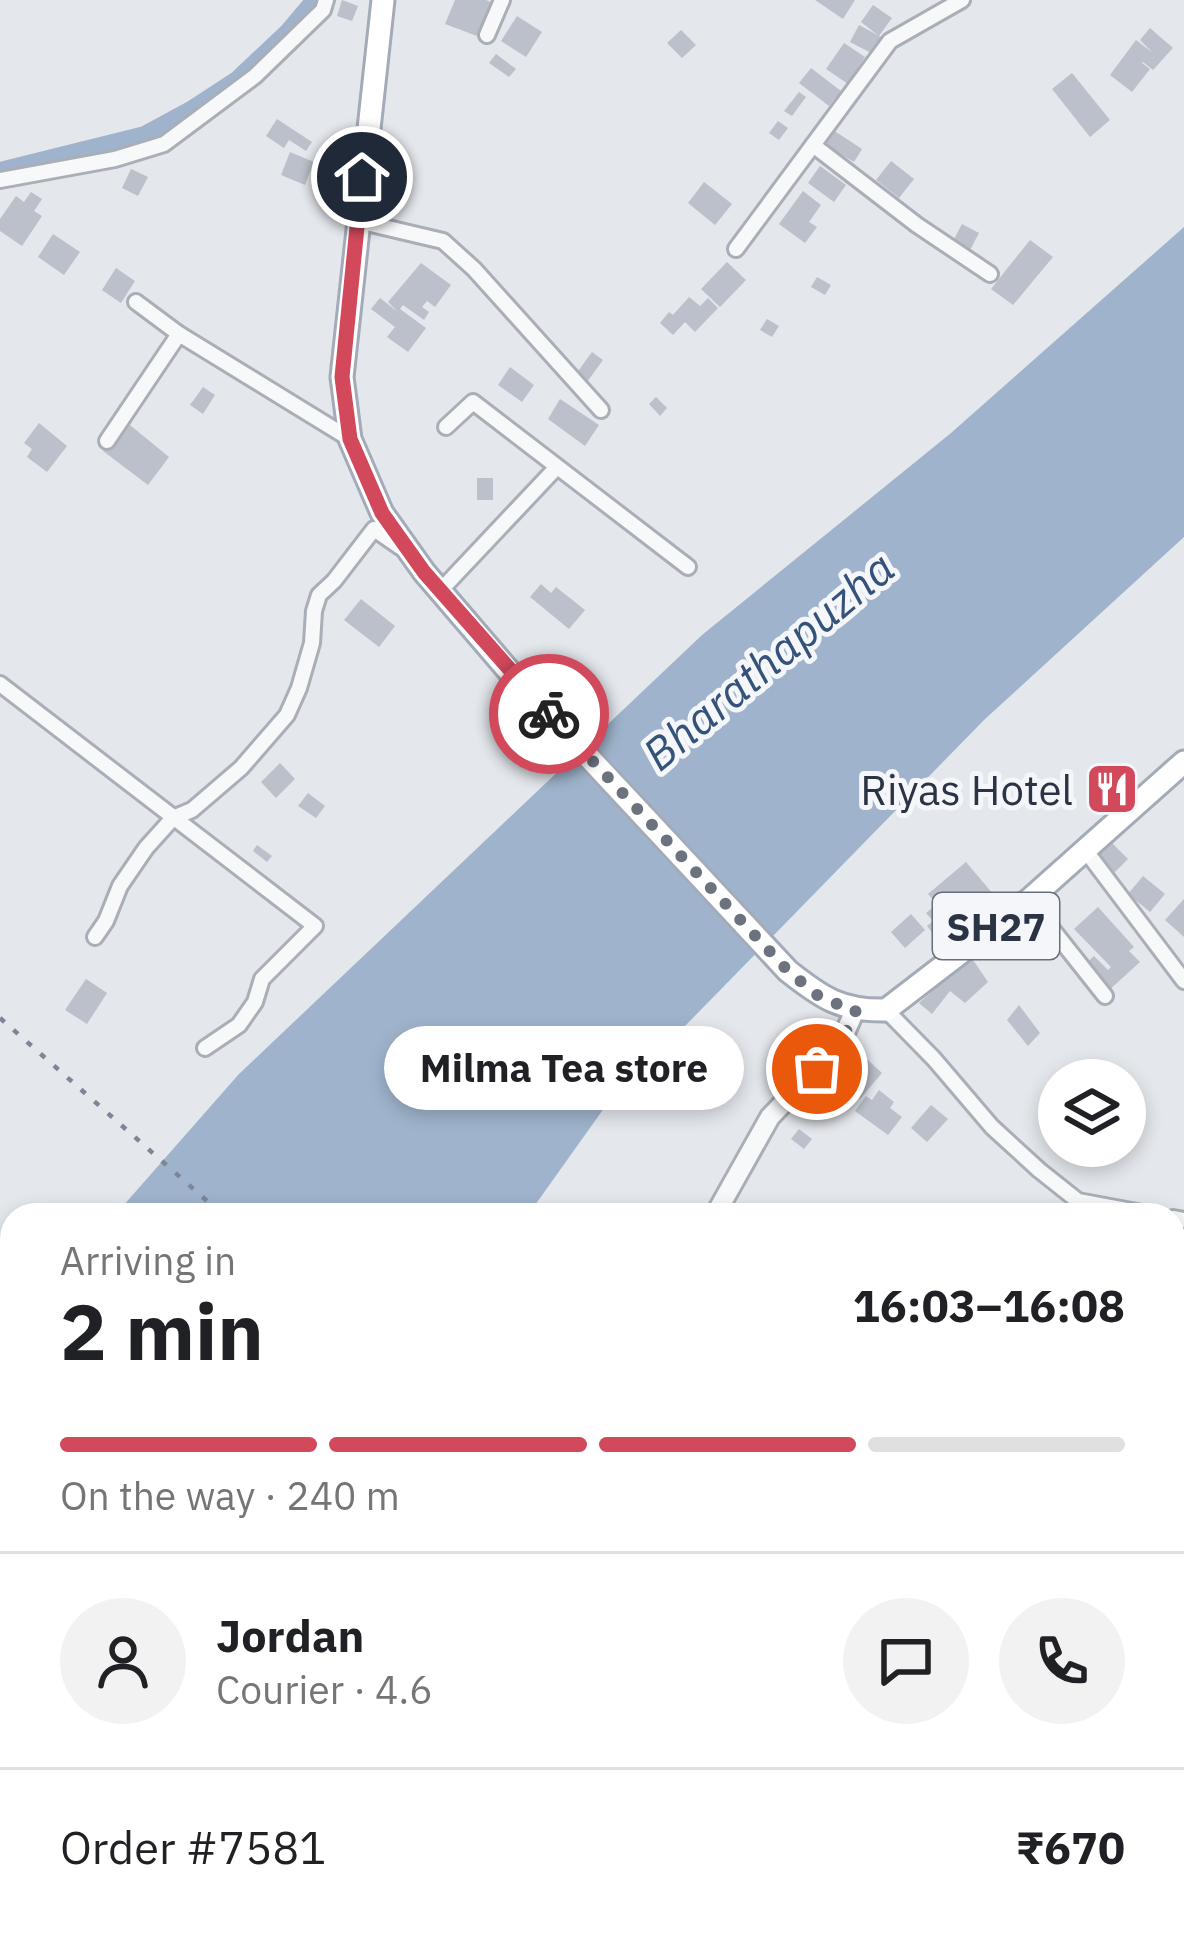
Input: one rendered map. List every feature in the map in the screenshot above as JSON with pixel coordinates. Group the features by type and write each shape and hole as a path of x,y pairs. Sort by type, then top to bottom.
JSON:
{"main road":[{"path":"382,0 342,377 350,439 382,513 440,591 788,971 822,999 856,1010 886,1010"},
{"name":"SH27","path":"886,1010 1029,900 1184,762"}],"street":[{"path":"0,180 115,159 164,143 255,76 323,10 326,0"},
{"path":"488,35 502,0"},
{"path":"736,249 890,41 962,0"},
{"path":"813,145 916,225 990,274"},
{"path":"358,221 443,242 474,269 601,410"},
{"path":"136,302 179,334 350,439"},
{"path":"107,441 179,334"},
{"path":"446,428 473,402 688,567"},
{"path":"440,591 556,468"},
{"path":"95,937 120,886 146,848 173,818 192,810 241,768 287,715 312,644 319,595 374,529 414,556"},
{"path":"0,684 314,926 262,979 255,1002 239,1025 205,1048"},
{"path":"1086,850 1184,981"},
{"path":"1029,900 1105,996"},
{"path":"722,1203 770,1117 840,1044 856,1010"},
{"path":"886,1010 992,1127 1078,1201 1089,1203"}],"water":[{"name":"Bharathapuzha","path":"1184,227 1184,537 984,720 602,1111 537,1203 126,1203 239,1074 702,635 951,433"}],"building":[{"path":"342,0 358,6 352,21 337,16"},
{"path":"455,0 498,5 491,23 484,20 477,36 445,24"},
{"path":"815,0 855,0 843,19"},
{"path":"873,5 892,18 879,36 861,22"},
{"path":"517,16 542,32 526,57 501,41"},
{"path":"859,25 885,39 877,56 850,42"},
{"path":"1150,28 1173,48 1153,70 1142,63 1150,69 1132,92 1110,75 1136,40 1153,53 1140,40"},
{"path":"681,30 696,45 682,58 667,43"},
{"path":"844,43 865,57 848,84 826,69"},
{"path":"496,54 516,69 509,77 489,63"},
{"path":"811,68 841,91 829,106 799,83"},
{"path":"1072,73 1110,120 1090,137 1052,89"},
{"path":"799,92 806,97 792,116 784,111"},
{"path":"277,119 312,142 306,151 289,140 284,148 266,136"},
{"path":"778,121 788,128 779,140 769,133"},
{"path":"833,130 862,149 854,162 824,144"},
{"path":"290,152 314,162 305,185 281,175"},
{"path":"891,161 914,179 899,198 876,180"},
{"path":"820,166 846,185 834,202 808,183"},
{"path":"131,169 148,177 138,196 122,188"},
{"path":"704,182 732,204 715,225 688,203"},
{"path":"803,191 821,205 809,222 817,227 805,243 779,224"},
{"path":"31,192 42,199 34,211 42,216 22,246 0,231 0,219 16,196 24,202"},
{"path":"962,224 979,233 969,252 952,243"},
{"path":"53,234 80,252 64,275 38,257"},
{"path":"1030,240 1053,257 1013,305 991,289"},
{"path":"727,262 746,280 720,307 701,289"},
{"path":"421,263 451,285 435,307 427,301 422,307 429,312 424,320 403,305 400,309 426,328 408,352 387,337 395,327 371,309 380,298 398,312 388,302"},
{"path":"116,268 135,281 121,303 102,290"},
{"path":"817,277 831,285 825,295 811,287"},
{"path":"689,297 700,306 708,298 718,308 695,332 685,322 673,335 660,323"},
{"path":"767,319 779,326 772,337 760,330"},
{"path":"592,352 603,360 587,382 576,374"},
{"path":"510,367 534,385 522,402 498,385"},
{"path":"203,387 215,395 203,414 190,405"},
{"path":"656,397 667,408 660,416 649,404"},
{"path":"560,399 599,425 585,446 548,419"},
{"path":"125,421 169,457 148,485 103,451"},
{"path":"39,423 67,446 47,472 27,457 32,449 24,443"},
{"path":"477,478 493,478 493,500 477,500"},
{"path":"541,584 551,593 556,587 585,610 569,629 530,597"},
{"path":"361,599 395,626 379,647 344,620"},
{"path":"280,763 295,779 276,798 261,782"},
{"path":"308,793 325,806 316,818 298,806"},
{"path":"1109,840 1128,859 1113,874 1094,855"},
{"path":"257,845 272,856 267,862 253,851"},
{"path":"966,862 993,894 938,940 927,926 933,921 926,913 937,904 928,894"},
{"path":"1143,876 1165,894 1150,912 1128,894"},
{"path":"1184,899 1184,937 1165,920"},
{"path":"1098,907 1134,947 1129,951 1140,962 1107,992 1083,966 1094,956 1108,970 1111,967 1074,929"},
{"path":"911,914 925,930 905,948 891,932"},
{"path":"971,957 988,982 965,1003 950,991 932,1014 919,1003"},
{"path":"86,979 107,993 87,1024 65,1010"},
{"path":"1019,1005 1040,1033 1028,1046 1007,1020"},
{"path":"859,1052 882,1073 860,1099 836,1075"},
{"path":"879,1090 894,1102 890,1108 902,1117 888,1135 855,1111 866,1096 872,1100"},
{"path":"931,1105 948,1119 927,1142 911,1128"},
{"path":"799,1129 812,1139 804,1149 791,1139"}],"waterway":[{"path":"0,171 145,135 237,80 315,0"}],"railway":[{"path":"0,1018 209,1203"}],"way so far":[{"path":"549,714 788,971 822,999 856,1010 840,1044 817,1069"}],"place":[{"name":"Riyas Hotel","path":"1112,789"},
{"name":"Milma Tea store","path":"817,1069"}],"route":[{"path":"362,177 342,377 350,439 382,513 424,572 549,714"}]}
